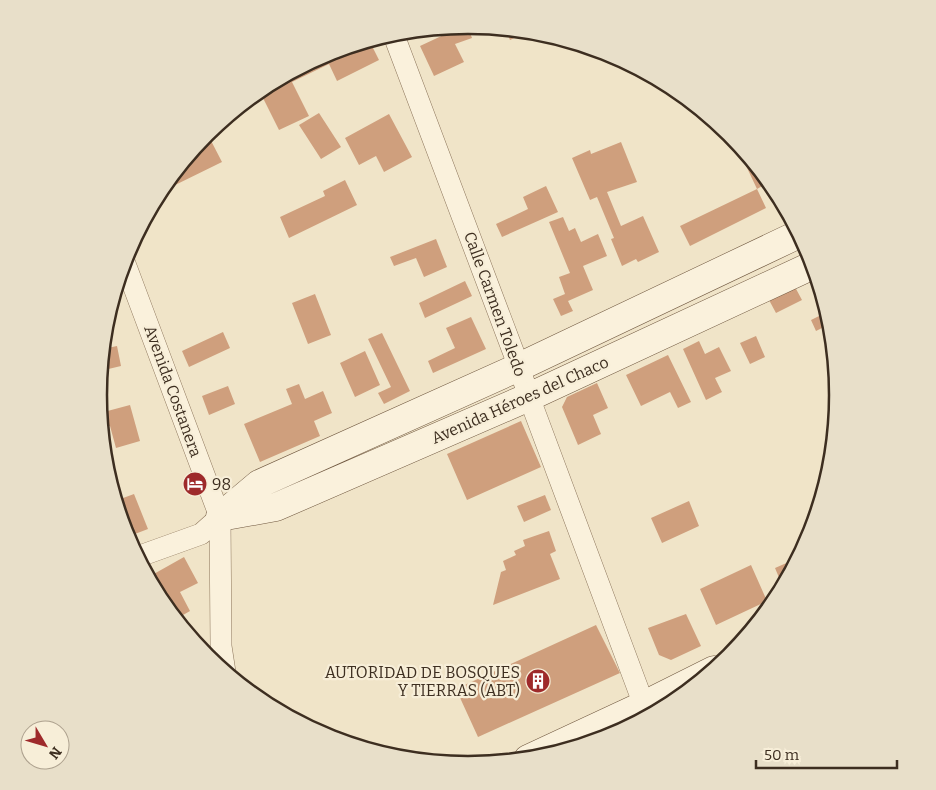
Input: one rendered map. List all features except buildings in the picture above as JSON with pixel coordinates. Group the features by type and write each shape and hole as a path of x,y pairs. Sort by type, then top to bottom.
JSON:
{"street":[{"name":"Calle Carmen Toledo","path":"396,41 647,709"},
{"name":"Avenida Héroes del Chaco","path":"144,555 200,534 259,484 519,367 793,237"},
{"name":"Avenida Héroes del Chaco","path":"220,516 276,507 529,397 806,268"},
{"name":"Avenida Costanera","path":"129,272 220,516 221,646 223,660"},
{"path":"574,740 638,714"}],"place":[{"name":"98","path":"195,484"},
{"name":"AUTORIDAD DE BOSQUES Y TIERRAS (ABT)","path":"538,681"}]}
